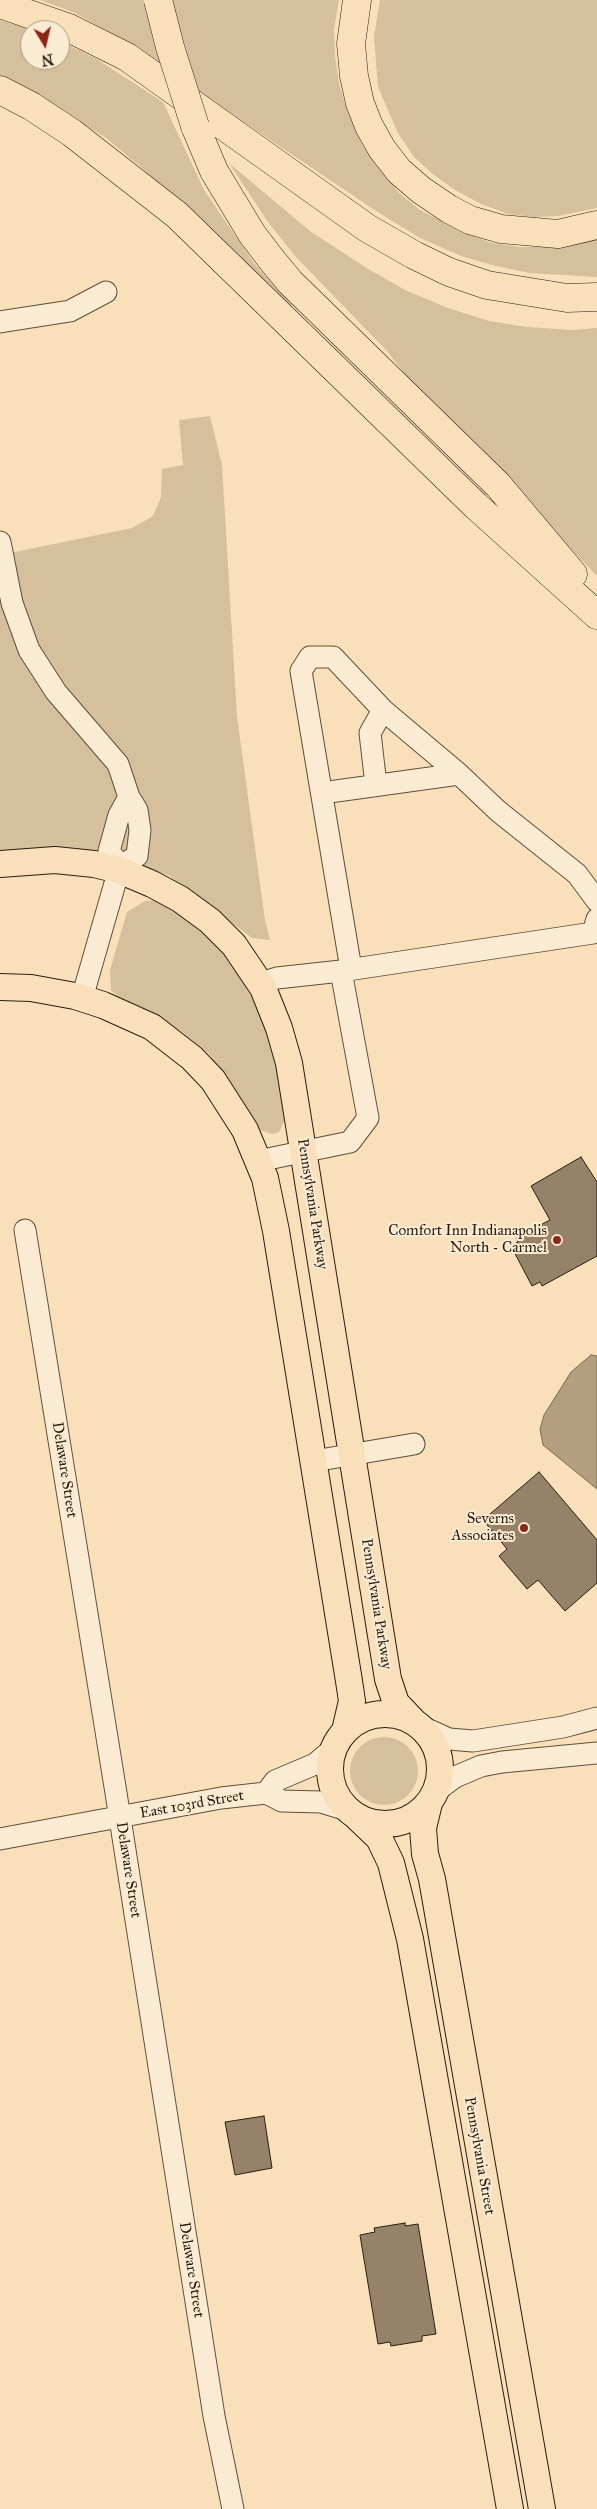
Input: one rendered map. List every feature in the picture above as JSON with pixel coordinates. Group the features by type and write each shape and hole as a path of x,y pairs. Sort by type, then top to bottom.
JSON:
{"highway":[{"path":"158,0 170,47 195,126 214,171 252,234 290,282 498,485 597,603"},
{"path":"357,0 351,44 354,76 360,103 369,126 382,149 399,170 421,190 449,210 470,220 501,230 558,234 597,225"},
{"path":"0,4 70,28 127,57 367,228 414,255 449,272 487,285 567,298 597,297"},
{"path":"0,90 31,106 72,133 177,215 476,506 597,615"}],"main road":[{"name":"Pennsylvania Parkway","path":"0,864 38,861 75,862 120,868 172,894 210,921 234,945 260,983 272,1006 284,1041 304,1152 388,1679 396,1703 417,1724"},
{"path":"0,987 31,988 82,998 103,1005 152,1027 192,1058 213,1080 246,1130 270,1200 352,1701 340,1740 330,1774 338,1799 352,1814 379,1824 391,1824 412,1818 433,1797 440,1774 439,1756 435,1745 417,1724 394,1715 378,1715 363,1719 340,1740"},
{"name":"Pennsylvania Street","path":"433,1797 423,1828 423,1840 432,1879 542,2509"},
{"name":"Pennsylvania Street","path":"352,1814 379,1838 391,1863 410,1938 510,2509"}],"street":[{"path":"0,322 70,311 106,292"},
{"path":"0,542 12,603 29,650 61,698 118,764 129,798 137,810 139,844 137,856 120,868 82,998"},
{"path":"258,1161 350,1142 368,1118 322,793 301,671 310,657 332,657 383,710 459,774 498,811 577,874 597,901"},
{"path":"376,785 370,733 383,710"},
{"path":"322,793 459,774"},
{"path":"260,983 277,978 346,970 593,933 597,919"},
{"name":"Delaware Street","path":"25,1230 214,2416 233,2509"},
{"path":"314,1461 414,1444"},
{"path":"417,1724 449,1739 472,1741 563,1727 597,1718"},
{"name":"East 103rd Street","path":"266,1793 274,1781 315,1764 340,1740"},
{"path":"433,1797 466,1771 487,1765 597,1753"},
{"name":"East 103rd Street","path":"0,1840 120,1817 266,1793 282,1801 321,1802 352,1814"}],"shaded area":[{"path":"40,0 339,0 334,29 335,55 339,84 348,113 363,146 399,193 420,210 464,233 492,243 520,247 550,247 597,240 597,277 529,273 496,266 461,256 420,238 376,211 111,33 73,12"},
{"path":"380,0 597,0 597,208 558,216 533,217 508,214 481,204 455,190 414,157 398,133 378,87 374,36"},
{"path":"0,20 20,26 20,70 70,70 70,46 95,58 163,102 204,190 254,263 292,305 289,308 143,169 106,138 31,91 0,78"},
{"path":"229,163 310,231 365,267 405,290 448,308 489,321 527,327 572,330 597,328 597,576 415,387 387,351 295,256 268,222"},
{"path":"210,416 222,465 237,717 265,920 270,940 252,938 168,875 55,847 0,852 0,555 132,528 153,516 161,497 162,469 183,465 179,420"},
{"path":"157,900 173,907 224,951 262,1014 272,1046 285,1112 284,1121 279,1132 272,1134 257,1129 251,1116 209,1054 181,1031 120,999 111,990 110,970 127,912 145,901"},
{"path":"591,1355 597,1356 597,1489 543,1445 540,1429 544,1415 571,1372"},
{"path":"384,1737 397,1740 408,1747 415,1758 418,1771 415,1784 408,1795 397,1802 384,1805 371,1802 360,1795 353,1784 350,1771 353,1758 360,1747 371,1740"}],"building":[{"name":"Comfort Inn Indianapolis North - Carmel","path":"581,1157 597,1182 597,1256 542,1286 540,1282 532,1286 511,1246 518,1242 516,1238 550,1220 531,1186"},
{"path":"539,1472 597,1540 597,1583 565,1611 538,1580 527,1589 499,1556 507,1549 483,1520"},
{"path":"264,2116 272,2168 235,2175 225,2122"},
{"path":"405,2223 405,2226 418,2224 436,2334 422,2336 422,2341 391,2346 390,2342 378,2344 360,2235 375,2232 374,2228"}],"place":[{"name":"Comfort Inn Indianapolis North - Carmel","path":"557,1240"},
{"name":"Severns Associates","path":"524,1528"}]}
